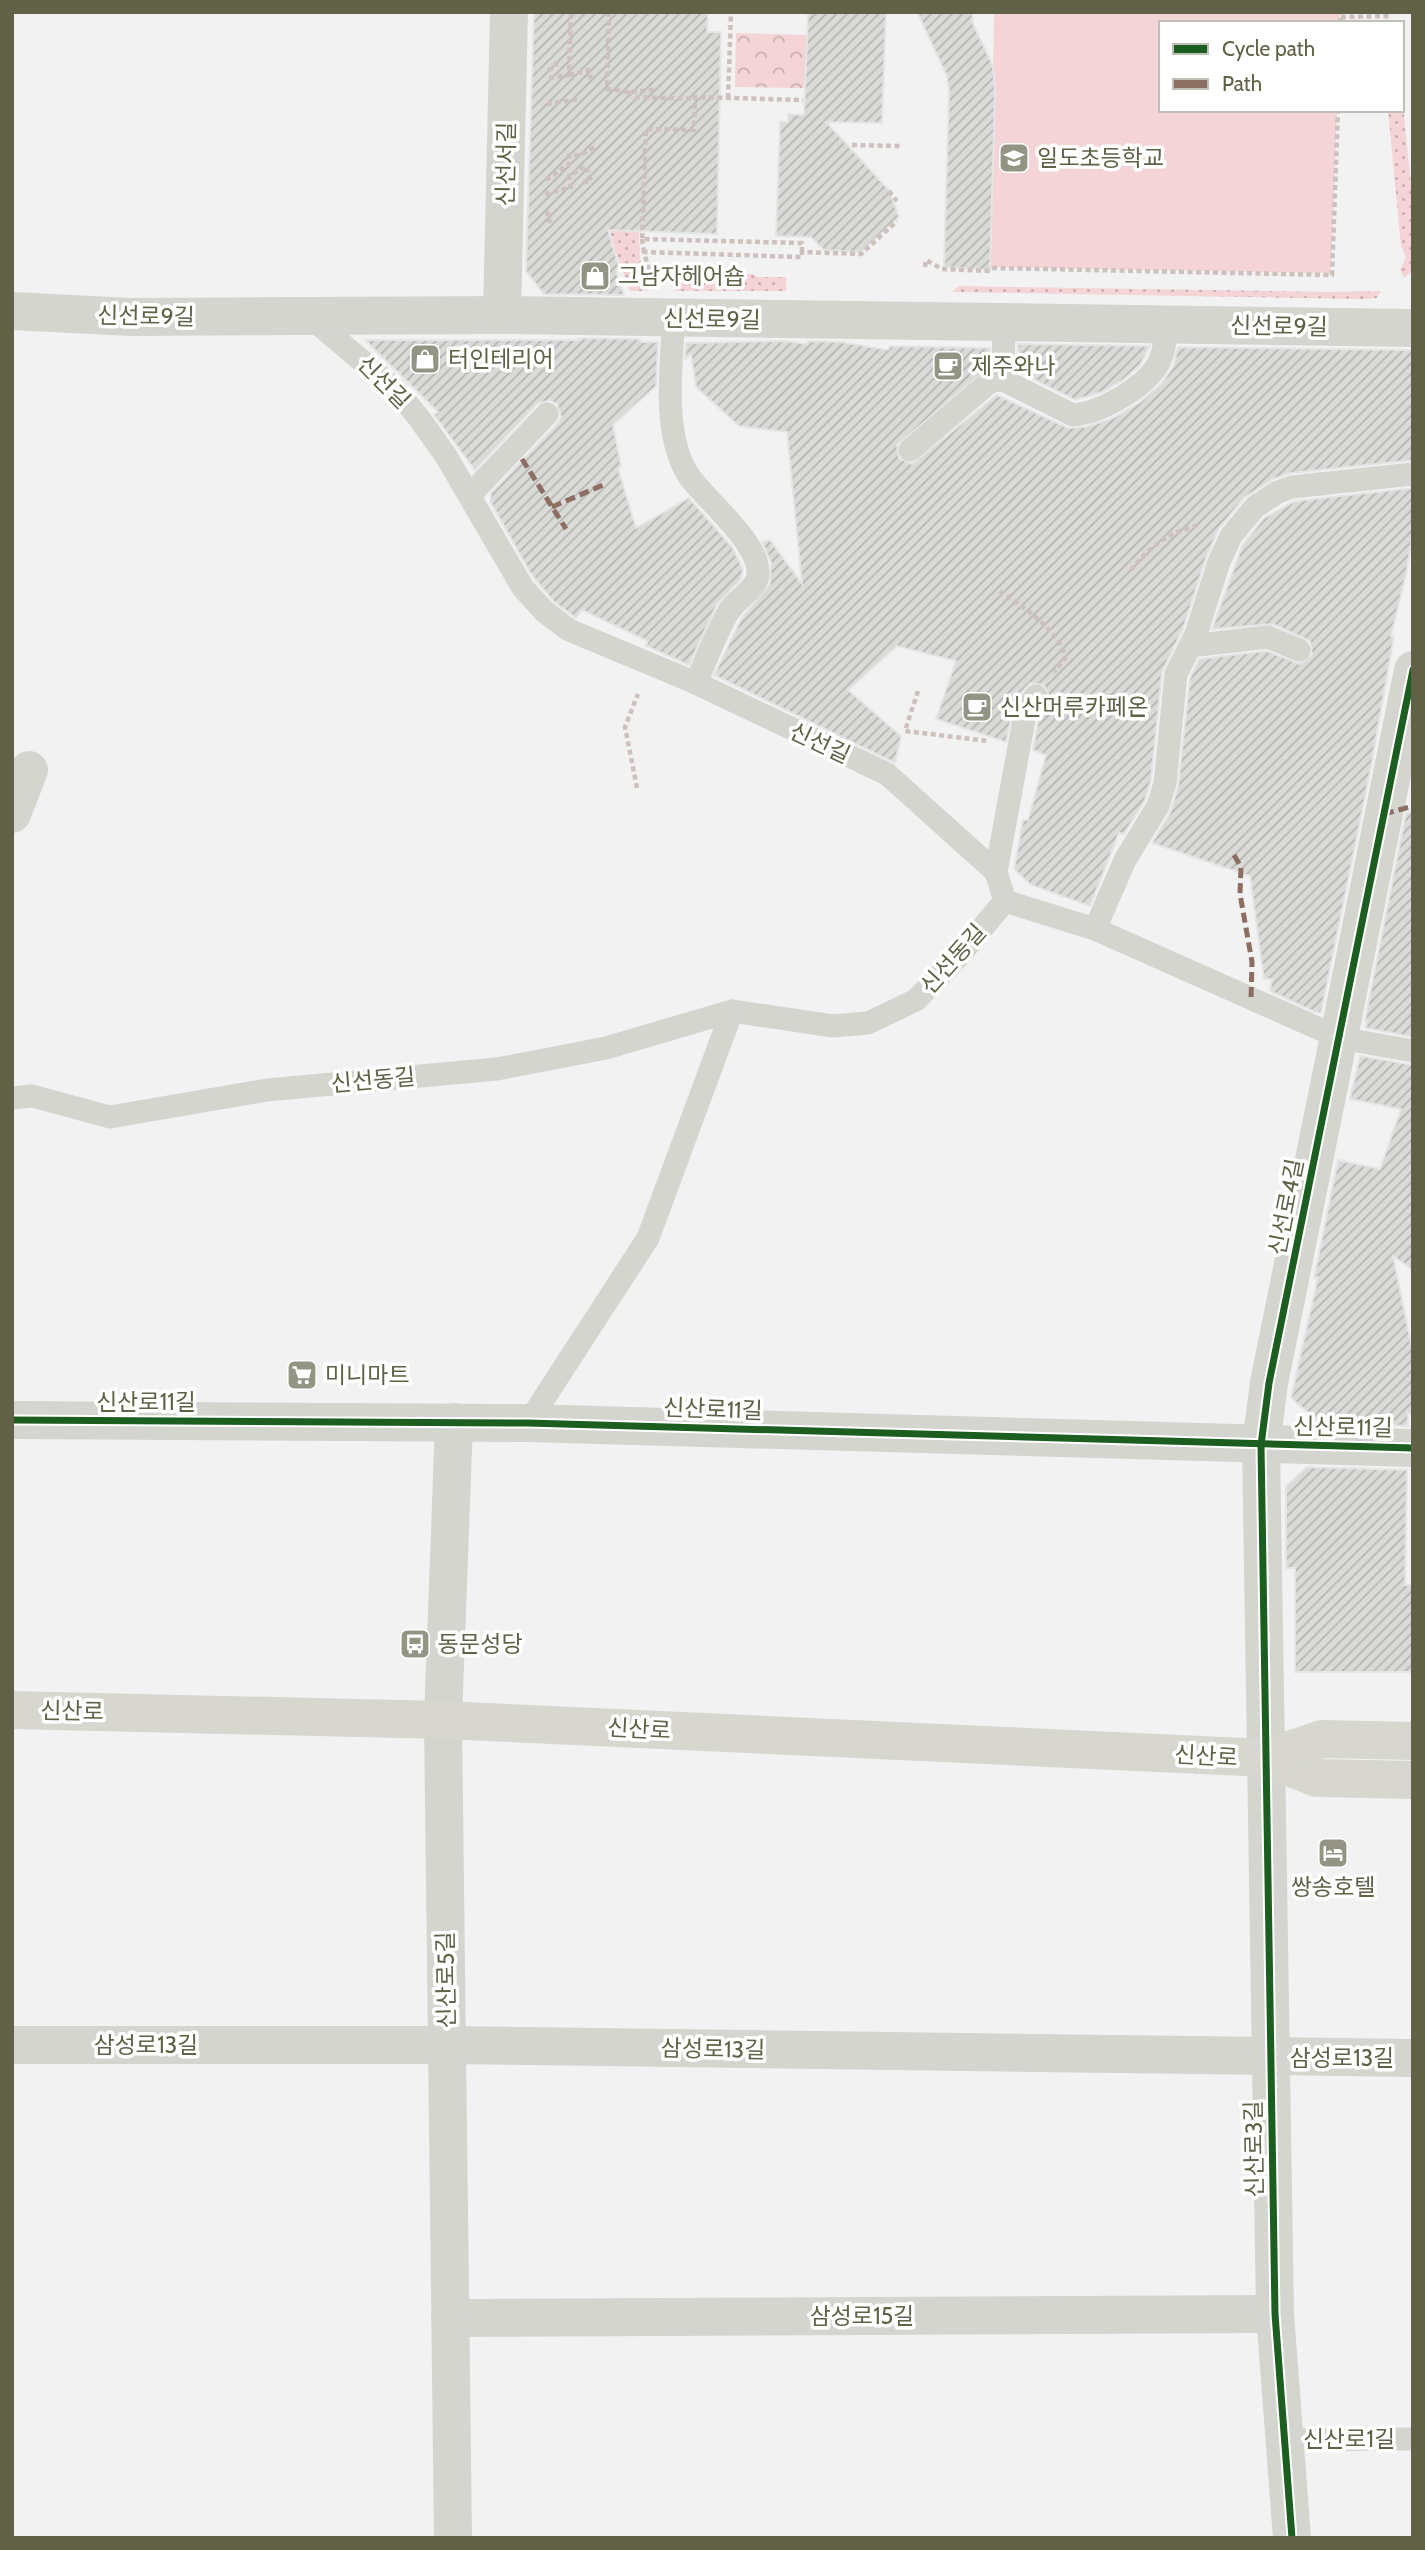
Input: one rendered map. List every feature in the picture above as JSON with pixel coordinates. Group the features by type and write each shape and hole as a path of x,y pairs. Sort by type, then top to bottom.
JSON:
{"main road":[{"name":"신산로","path":"12,1710 443,1720 1266,1758 1317,1778 1413,1780"},
{"name":"신산로","path":"1266,1758 1322,1740 1413,1741"}],"street":[{"name":"신선서길","path":"502,315 509,12"},
{"name":"신선로9길","path":"12,311 131,317 502,315 1413,328"},
{"name":"신선로4길","path":"1266,1758 1261,1445 1269,1383 1413,670"},
{"path":"12,814 29,770"},
{"name":"신산로11길","path":"12,1420 528,1423 1413,1448"},
{"name":"신산로5길","path":"453,2538 443,1720 454,1422"},
{"name":"신산로3길","path":"1266,1758 1275,2314 1292,2538"},
{"name":"삼성로13길","path":"12,2045 447,2045 1413,2058"},
{"name":"삼성로15길","path":"450,2318 1275,2314"}],"lane":[{"name":"신선길","path":"310,317 395,389 446,456 523,588 545,612 569,630 696,683 887,775 996,872"},
{"path":"674,319 671,377 673,430 679,454 695,485 745,541 757,572 753,585 727,613 696,683"},
{"path":"1003,380 1004,321"},
{"path":"910,450 991,381 1003,380 1073,415 1082,414 1124,394 1151,373 1164,351 1167,324"},
{"path":"470,495 547,414"},
{"path":"1096,929 1125,860 1158,806 1165,783 1176,674 1190,646 1231,536 1255,507 1278,492 1292,487 1413,474"},
{"path":"1190,646 1268,637 1299,650"},
{"path":"1036,696 1026,709 996,872 1005,901 1096,929 1340,1038 1413,1051"},
{"name":"신선동길","path":"12,1098 32,1096 110,1117 267,1090 497,1069 606,1048 732,1011 833,1026 868,1023 916,1000 957,958 1005,901"},
{"path":"528,1423 648,1238 732,1011"},
{"name":"신산로1길","path":"1285,2440 1413,2439"}],"path":[{"path":"569,75 571,12"},
{"path":"609,12 607,89 628,92 655,90"},
{"path":"728,98 731,12"},
{"path":"1341,17 1390,16"},
{"path":"507,76 556,78 589,70 591,79"},
{"path":"628,92 636,97 803,100"},
{"path":"568,104 581,99"},
{"path":"652,284 642,239 646,129 694,130 695,99"},
{"path":"925,267 926,260 942,269 982,271 994,268 1332,275 1338,112"},
{"path":"852,145 900,146"},
{"path":"561,171 570,163 569,155 580,155 595,147"},
{"path":"569,176 586,166 591,181 582,182"},
{"path":"889,191 897,201"},
{"path":"802,251 861,254 897,221"},
{"path":"642,239 802,243 802,257 644,252"},
{"path":"1132,570 1147,550 1164,538 1185,528 1210,523"},
{"path":"1000,591 1028,610 1064,650 1065,658 1036,696"},
{"path":"637,788 625,727 630,707 642,687"},
{"path":"918,691 905,731 986,740"}],"green space":[{"path":"994,12 1340,12 1339,21 1159,21 1159,112 1337,112 1331,273 990,267"},
{"path":"736,33 807,35 805,88 735,87"},
{"path":"1388,112 1404,112 1413,204 1413,271 1404,278 1400,270 1406,257 1401,246"},
{"path":"642,121 639,239 640,258 649,291 630,291 614,247 600,191"},
{"path":"676,274 786,277 786,291 674,291 672,278"},
{"path":"959,286 1381,291 1377,298 1363,299 952,292"}],"building":[{"path":"534,12 708,12 707,32 721,32 717,234 608,230 624,295 544,294 526,271"},
{"path":"808,12 886,12 882,123 826,122 889,190 899,217 861,252 824,250 811,237 776,236 780,122 788,122 788,114 804,115"},
{"path":"917,12 972,12 973,24 993,66 995,92 990,270 944,267 949,90 947,76"},
{"path":"579,338 658,342 656,386 613,425 621,466 618,468 636,528 689,498 732,547 743,569 741,579 717,604 689,665 646,646 648,641 582,610 576,618 554,602 531,574 490,501 491,493 558,423 561,417 557,404 550,400 537,404 475,470 434,415 438,412 365,340 580,340"},
{"path":"784,341 807,344 808,341 841,342 888,350 890,346 990,348 989,367 897,445 899,458 912,464 997,395 1068,428 1086,427 1113,418 1139,403 1160,385 1173,367 1178,347 1413,350 1413,460 1291,473 1273,479 1244,498 1218,530 1183,629 1162,672 1151,780 1145,800 1124,834 1119,833 1090,906 1031,885 1014,869 1023,820 1028,820 1046,755 1033,750 1039,715 1050,699 1044,685 1030,683 1015,700 1006,742 936,719 956,661 897,646 848,690 901,736 895,763 714,675 741,619 770,584 771,562 762,542 770,540 802,584 787,432 739,426 696,387 691,354 685,359 686,343"},
{"path":"1018,344 1150,346 1140,365 1123,380 1102,392 1075,400 1017,371"},
{"path":"1413,488 1413,529 1407,570 1391,636 1394,636 1371,767 1321,1013 1315,1012 1270,991 1272,979 1264,979 1250,876 1152,843 1170,813 1178,787 1190,678 1199,659 1266,651 1300,664 1312,655 1310,641 1273,624 1212,629 1243,544 1264,518 1295,501"},
{"path":"1413,812 1413,1037 1366,1028 1365,1020 1406,813"},
{"path":"1360,1056 1413,1065 1413,1270 1393,1256 1413,1353 1413,1414 1408,1413 1408,1426 1320,1423 1291,1398 1318,1277 1314,1278 1338,1160 1380,1169 1401,1109 1350,1099"},
{"path":"1307,1467 1407,1470 1405,1585 1413,1585 1413,1672 1295,1672 1295,1568 1286,1568 1286,1486"}],"marked path":[{"path":"522,459 566,529"},
{"path":"552,507 603,485"},
{"path":"1384,814 1413,806"},
{"path":"1234,855 1241,867 1240,894 1252,962 1251,1000"}],"cycle path":[{"path":"1292,2538 1275,2314 1261,1445 1269,1383 1413,670"},
{"path":"12,1420 528,1423 1413,1448"}],"place":[{"name":"일도초등학교","path":"1014,158"},
{"name":"그남자헤어숍","path":"595,276"},
{"name":"터인테리어","path":"425,359"},
{"name":"제주와나","path":"948,366"},
{"name":"신산머루카페온","path":"977,707"},
{"name":"미니마트","path":"302,1375"},
{"name":"동문성당","path":"415,1644"},
{"name":"쌍송호텔","path":"1333,1853"}]}
